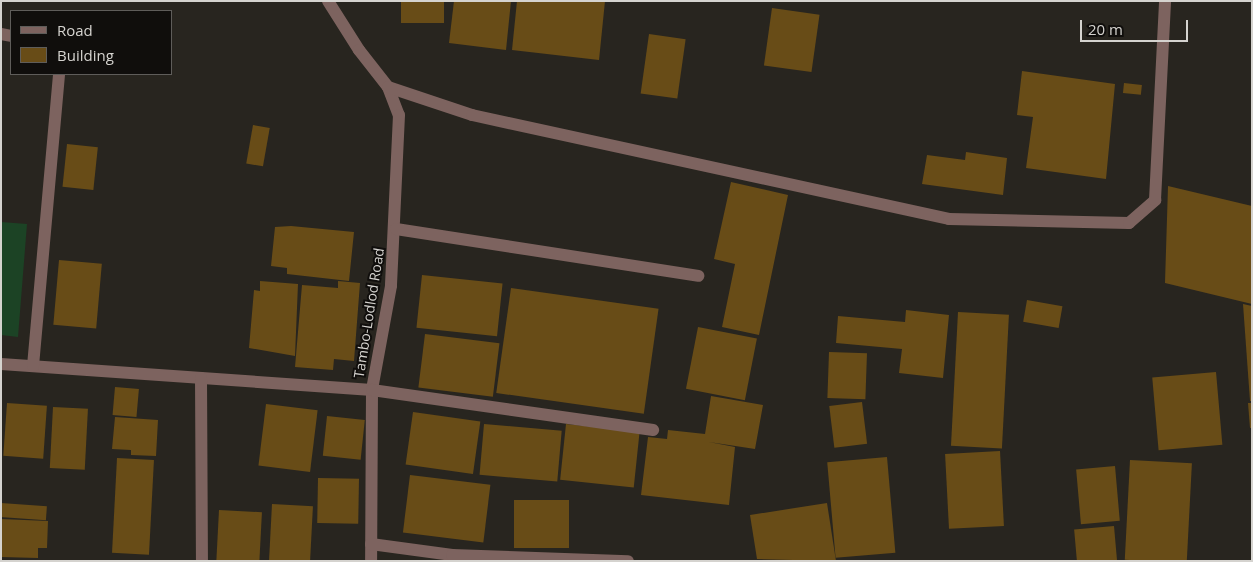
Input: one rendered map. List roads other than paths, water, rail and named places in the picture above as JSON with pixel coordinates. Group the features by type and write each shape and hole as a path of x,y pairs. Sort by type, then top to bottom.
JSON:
{"street":[{"name":"Tambo-Lodlod Road","path":"328,1 358,50 388,87 399,115 396,228 391,286 372,390 371,561"},
{"path":"388,87 472,115 949,219 1129,223 1155,200 1165,1"},
{"path":"33,366 59,75"},
{"path":"396,228 698,276"},
{"path":"1,364 372,390 653,430"},
{"path":"201,378 202,561"},
{"path":"371,544 452,555 628,561"}]}
